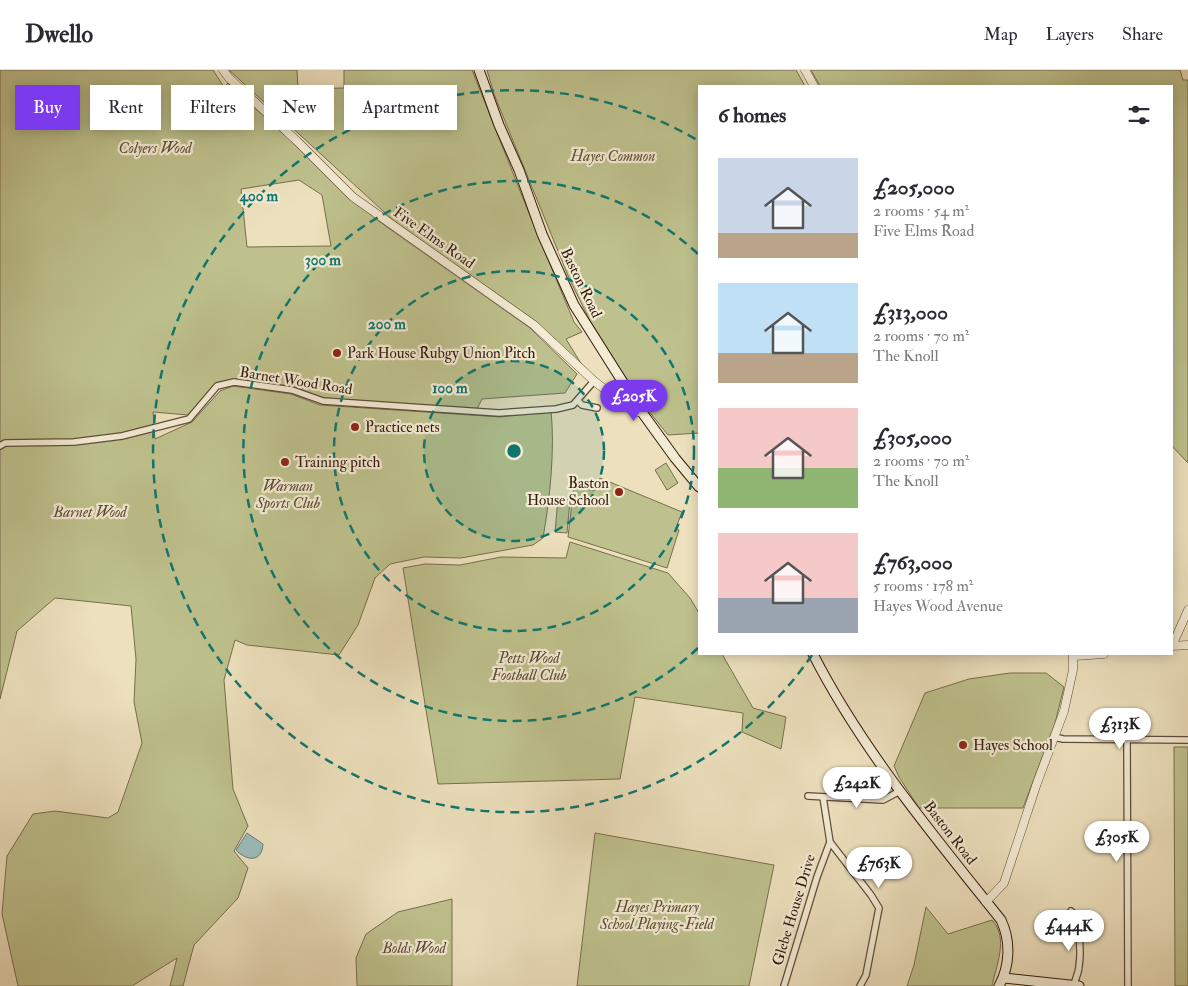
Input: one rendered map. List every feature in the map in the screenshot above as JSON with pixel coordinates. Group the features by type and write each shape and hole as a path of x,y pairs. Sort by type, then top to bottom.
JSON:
{"main road":[{"name":"Baston Road","path":"479,70 542,234 574,305 641,411 698,486"},
{"name":"Baston Road","path":"814,655 832,691 900,791 1001,920 1007,934 1006,971 1002,982"},
{"path":"1002,982 1079,986"}],"street":[{"name":"Five Elms Road","path":"223,70 229,78 297,141 353,197 534,326 594,381 635,413 641,411"},
{"path":"805,70 813,85"},
{"path":"594,381 578,401 582,405 597,408"},
{"name":"Barnet Wood Road","path":"0,446 5,443 74,442 122,436 188,418 218,386 234,382 292,390 323,401 499,413 556,409 573,405 578,401"},
{"path":"1173,644 1188,610"},
{"path":"1173,646 1188,645"},
{"path":"986,902 1004,883 1037,783 1064,711 1073,670 1074,655"},
{"path":"1054,737 1062,739 1188,740"},
{"path":"1127,740 1128,986"},
{"path":"808,796 883,800 900,791"},
{"path":"823,797 830,842 879,908 866,975 860,986"},
{"name":"Glebe House Drive","path":"784,986 819,871 830,842"},
{"path":"1071,911 1075,915 1079,938 1079,967 1074,986"}],"green space":[{"path":"0,70 213,70 223,85 171,85 171,130 254,130 254,107 264,116 264,130 279,130 380,222 530,328 577,374 565,393 482,399 477,409 324,398 291,386 232,380 214,385 188,415 153,412 155,439 192,422 220,391 233,386 291,394 320,405 501,417 551,410 552,425 548,507 543,538 533,545 461,558 424,557 390,564 375,578 358,625 339,655 247,645 235,640 224,680 233,789 248,826 234,851 248,868 238,898 194,945 183,986 170,986 177,958 132,986 18,986 2,914 7,856 33,814 55,811 108,818 118,812 142,743 134,702 136,659 131,606 55,598 17,631 0,699","holes":["299,180 322,195 331,246 247,247 241,189"]},
{"path":"229,70 297,70 298,85 264,85 264,102 254,93 254,85 245,85"},
{"path":"344,70 472,70 574,322 582,332 566,339 582,365 528,316 394,221 295,130 334,130 334,88 344,88 344,130 457,130 457,85 344,85"},
{"name":"Hayes Common","path":"487,70 796,70 804,85 698,85 698,433 668,435 639,399 589,319 569,278 494,94"},
{"path":"811,70 1180,70 1183,80 1188,80 1188,463 1173,447 1173,85 819,85"},
{"path":"666,463 678,483 667,490 655,470"},
{"path":"600,478 682,512 676,528 679,530 667,568 568,537 574,485 594,491"},
{"path":"558,499 570,500 567,533 555,532"},
{"name":"Petts Wood Football Club","path":"570,542 668,573 690,598 698,611 698,655 723,655 753,708 786,717 781,749 742,732 743,713 635,697 620,779 438,784 403,568 425,564 460,565 501,557 566,558"},
{"name":"Hayes School","path":"1010,673 1046,673 1064,687 1055,723 1023,808 919,808 894,766 925,693 969,679"},
{"path":"1174,747 1188,747 1188,986 1175,986"},
{"name":"Hayes Primary School Playing-Field","path":"595,833 774,865 749,986 577,986"},
{"name":"Bolds Wood","path":"452,899 452,986 357,986 356,958 366,934 398,912"},
{"path":"926,907 948,934 992,920 1000,935 1001,944 992,986 907,986 914,965"}],"water":[{"path":"247,833 263,844 262,850 257,857 249,858 236,850"}],"place":[{"name":"Park House Rubgy Union Pitch","path":"337,353"},
{"name":"Practice nets","path":"355,427"},
{"name":"Training pitch","path":"285,462"},
{"name":"Baston House School","path":"619,492"},
{"name":"Hayes School","path":"963,745"}],"park label":[{"name":"Colyers Wood","path":"155,148"},
{"name":"Warman Sports Club","path":"288,494"},
{"name":"Barnet Wood","path":"90,512"}]}
